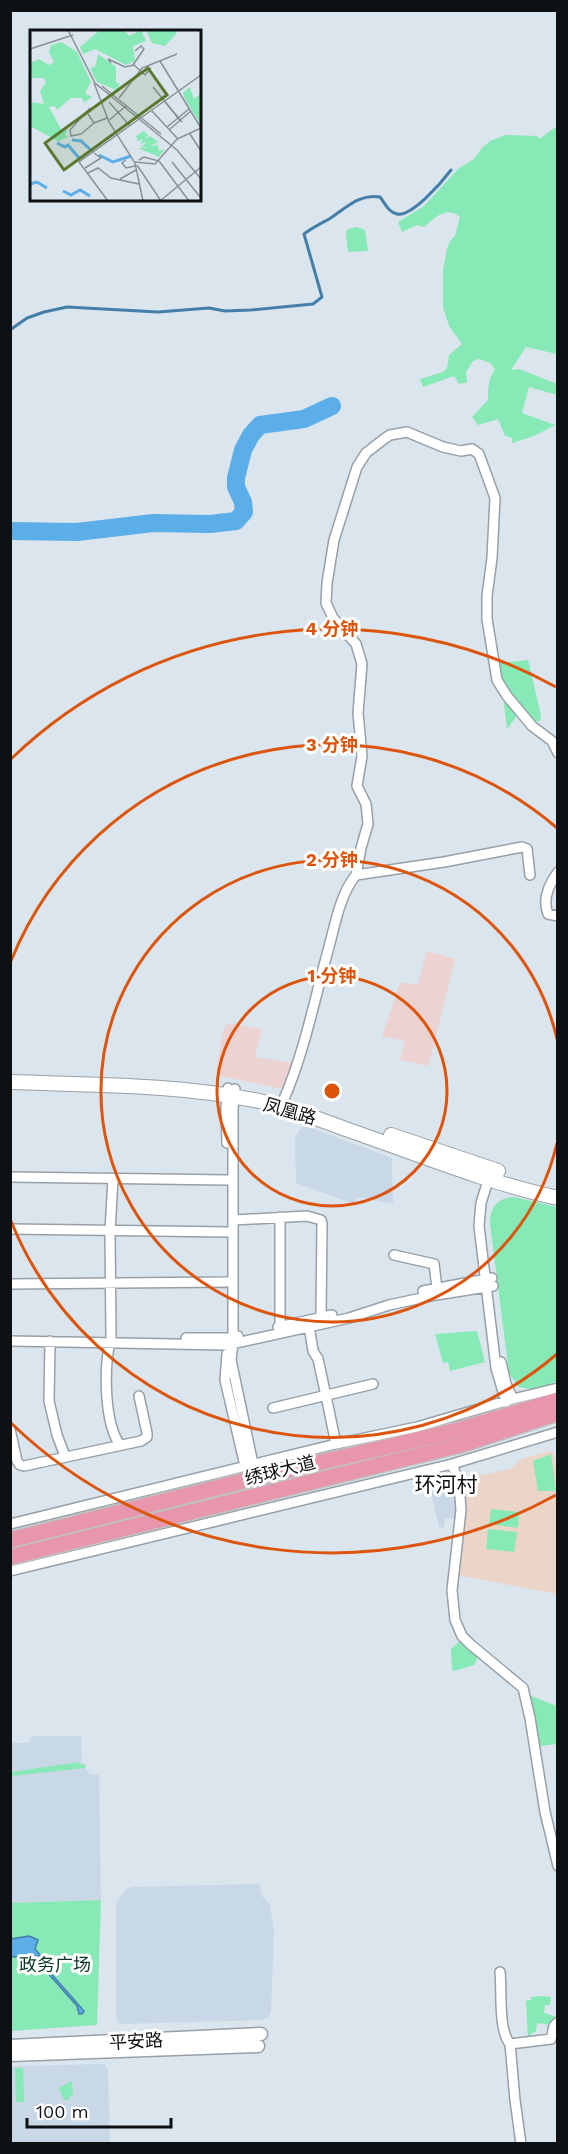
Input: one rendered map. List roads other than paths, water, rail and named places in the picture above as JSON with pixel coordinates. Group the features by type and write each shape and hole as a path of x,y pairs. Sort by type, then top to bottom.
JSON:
{"main road":[{"name":"凤凰路","path":"10,1073 146,1080 283,1101 354,1123 558,1198"},
{"name":"凤凰路","path":"10,1082 124,1085 231,1092 493,1174 558,1189"},
{"name":"绣球大道","path":"10,1540 271,1474 458,1430 558,1400"},
{"name":"绣球大道","path":"10,1557 481,1439 558,1413"}],"street":[{"path":"283,1101 336,920 356,875 368,824 366,804 357,786 362,756 357,713 362,664 356,644 333,618 326,597 334,540 357,467 366,453 390,435 407,432 443,447 461,451 472,449 479,454 495,498 487,596 497,680 532,726 552,741 558,753"},
{"path":"356,875 446,862 522,847 527,849 530,875"},
{"path":"558,872 549,888 545,905 548,914 558,916"},
{"path":"231,1092 228,1180 230,1341 231,1360 249,1465"},
{"path":"230,1341 234,1220 231,1092"},
{"path":"493,1174 479,1214 501,1365 510,1400"},
{"path":"10,1177 228,1180"},
{"path":"113,1179 110,1231 110,1339 106,1372 108,1403 115,1436 120,1445"},
{"path":"234,1220 307,1216 318,1218 322,1224 321,1317"},
{"path":"280,1217 280,1326"},
{"path":"10,1229 228,1232"},
{"path":"394,1255 434,1264 437,1288"},
{"path":"10,1284 228,1282"},
{"path":"230,1341 280,1326 349,1312 437,1288 489,1282"},
{"path":"10,1335 230,1341 309,1326 489,1282"},
{"path":"309,1326 336,1444"},
{"path":"10,1341 110,1339"},
{"path":"50,1341 49,1401 57,1436 65,1456"},
{"path":"273,1408 373,1384"},
{"path":"10,1524 390,1432 558,1388"},
{"path":"10,1429 17,1461 20,1465 32,1465 65,1456 141,1442 147,1437 147,1426 139,1396"},
{"path":"390,1432 414,1441"},
{"path":"10,1571 453,1464 558,1432"},
{"path":"324,1447 345,1457"},
{"path":"453,1464 459,1483 461,1510 452,1590 455,1620 462,1636 522,1688 530,1718 545,1812 558,1866"},
{"path":"249,1465 271,1474"},
{"path":"316,1481 333,1493"},
{"path":"156,1490 172,1500"},
{"path":"66,1511 89,1520"},
{"path":"172,1517 185,1529"},
{"path":"72,1541 90,1552"},
{"path":"500,1972 503,2027 510,2044 514,2100 521,2144"},
{"path":"510,2044 551,2039 554,2026 558,2022"},
{"name":"平安路","path":"10,2046 259,2040 10,2055"}],"water":[{"path":"29,1936 38,1940 35,1949 41,1956 11,1957 11,1939"},
{"path":"45,1970 48,1970 84,2011 82,2014 79,2014 77,2006"}],"waterway":[{"path":"10,330 27,318 67,307 158,312 209,308 225,311 251,310 313,304 322,297 304,234 365,197 380,197 387,207 397,214 410,210 426,198 451,170"},
{"path":"10,531 77,532 153,523 210,524 236,521 244,512 243,502 236,487 236,478 243,450 251,435 260,425 304,419 332,406"}],"district":[{"name":"环河村","path":"446,1484"}],"park label":[{"name":"政务广场","path":"55,1964"}]}
